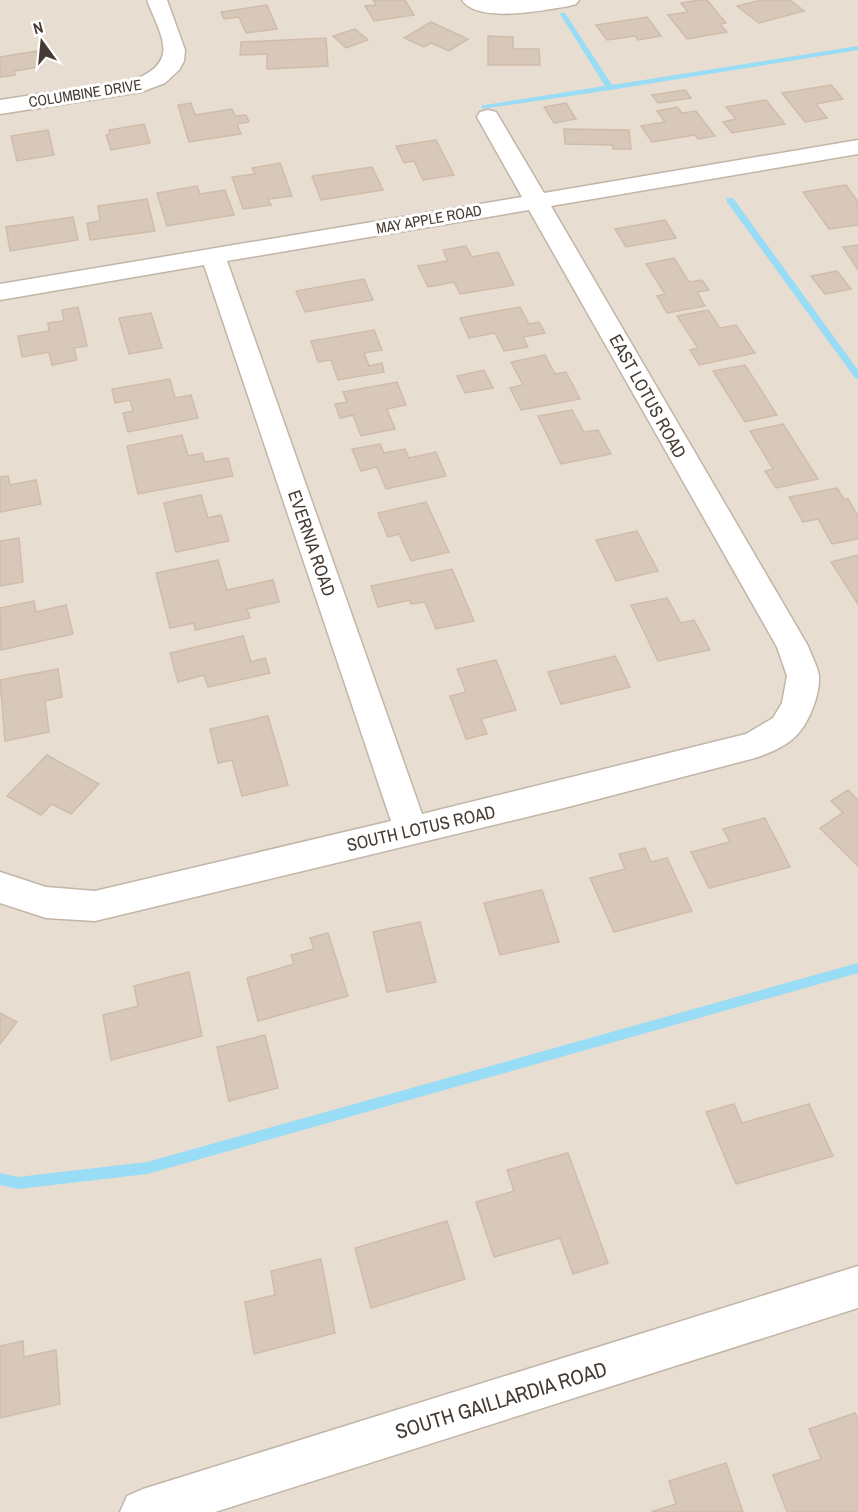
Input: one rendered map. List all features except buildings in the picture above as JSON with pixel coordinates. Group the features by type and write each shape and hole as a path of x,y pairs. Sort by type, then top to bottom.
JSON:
{"street":[{"name":"COLUMBINE DRIVE","path":"0,107 156,81 168,72 174,63 176,52 157,0"},
{"path":"479,3 504,9 569,0"},
{"name":"EAST LOTUS ROAD","path":"488,117 538,200 792,646 803,676"},
{"name":"MAY APPLE ROAD","path":"0,292 858,147"},
{"name":"EVERNIA ROAD","path":"213,256 411,830"},
{"name":"SOUTH LOTUS ROAD","path":"0,887 33,901 57,907 95,906 755,745 784,727 798,705 803,676"},
{"name":"SOUTH GAILLARDIA ROAD","path":"143,1512 858,1287"}],"shaded area":[{"path":"0,0 858,0 858,1512 0,1512"}],"waterway":[{"path":"563,14 610,87"},
{"path":"610,87 858,48"},
{"path":"485,107 610,87"},
{"path":"730,200 858,376"},
{"path":"0,1179 18,1183 147,1168 858,968"}]}
